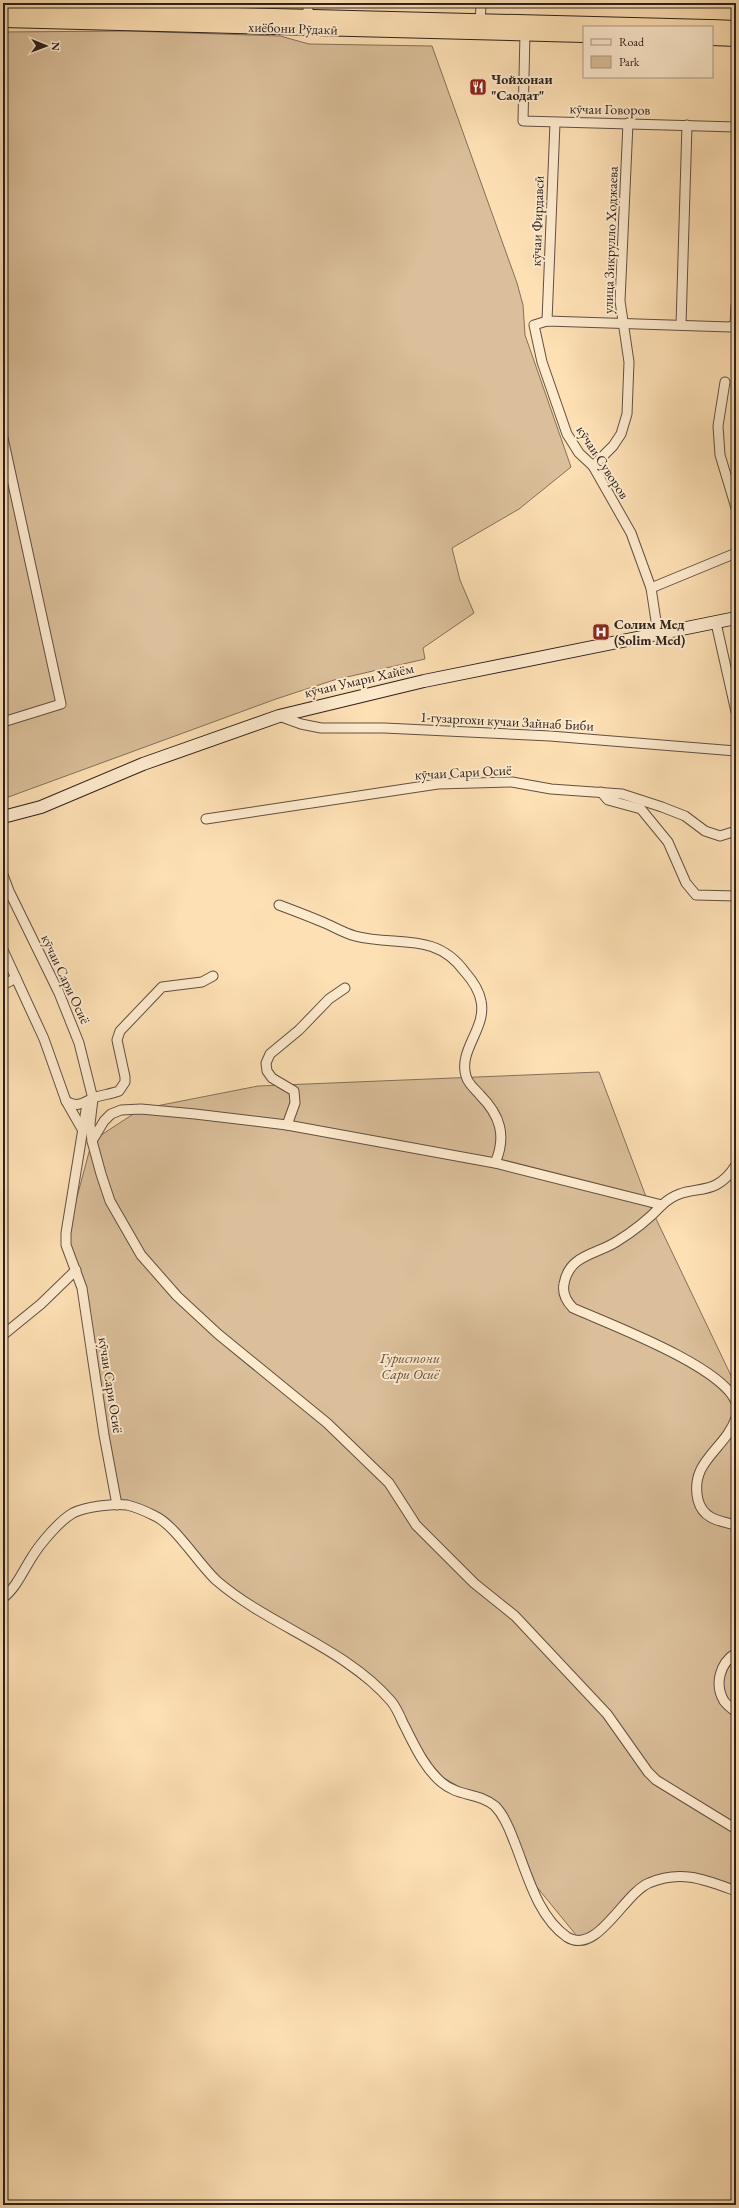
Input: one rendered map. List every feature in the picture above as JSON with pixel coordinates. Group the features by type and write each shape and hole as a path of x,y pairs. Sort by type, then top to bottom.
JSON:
{"highway":[{"name":"хиёбони Рӯдакӣ","path":"10,15 308,16 480,27 525,33 583,35"},
{"path":"480,27 583,26"},
{"path":"713,27 736,28"},
{"path":"713,38 736,39"}],"main road":[{"name":"кӯчаи Умари Хайём","path":"3,817 41,807 143,764 278,716 424,681 736,618"}],"street":[{"path":"480,27 481,3"},
{"name":"кӯчаи Говоров","path":"525,33 523,121 555,123 628,123 736,126"},
{"name":"кӯчаи Фирдавсӣ","path":"547,321 555,123"},
{"name":"улица Зикрулло Ходжаева","path":"593,466 613,446 621,434 627,414 629,362 622,323 620,301 628,123"},
{"path":"681,325 687,125"},
{"path":"547,321 733,326 735,324 736,306"},
{"name":"кӯчаи Суворов","path":"547,321 534,324 542,362 567,434 579,453 593,466 631,533 651,588 658,634"},
{"path":"725,382 718,426 720,455 736,508"},
{"path":"3,438 61,704 3,722"},
{"path":"651,588 736,553"},
{"path":"716,623 736,712"},
{"name":"1-гузаргохи кучаи Зайнаб Биби","path":"278,716 302,724 321,728 384,728 550,736 736,751"},
{"name":"кӯчаи Сари Осиё","path":"206,819 438,784 512,782 551,789 622,794 685,816 705,831 720,836 736,831"},
{"path":"601,792 608,800 641,809 668,842 686,883 696,894 736,896"},
{"name":"кӯчаи Сари Осиё","path":"3,875 8,891 59,993 79,1043 90,1101 82,1129 66,1233 66,1246 82,1288 104,1435 117,1505"},
{"path":"279,905 356,936 429,944 446,952 458,962 474,983 481,1000 482,1012 480,1023 466,1056 465,1074 468,1082 490,1105 497,1115 502,1138 500,1150 495,1163"},
{"path":"3,950 44,1039 66,1101 82,1129"},
{"path":"66,1101 77,1105 119,1091 125,1077 117,1040 118,1035 156,991 169,985 202,982 213,976"},
{"path":"3,985 16,978"},
{"path":"286,1125 295,1097 294,1091 286,1084 272,1078 267,1071 266,1063 270,1054 299,1030 329,999 345,988"},
{"path":"90,1101 92,1141 110,1201 140,1255 177,1296 218,1334 327,1423 389,1483 416,1525 474,1583 515,1616 607,1714 648,1772 656,1780 736,1829"},
{"path":"92,1141 104,1121 111,1114 121,1110 141,1109 286,1125 495,1163 662,1205"},
{"path":"736,1165 721,1184 702,1190 682,1192 672,1196 636,1230 572,1265 566,1274 563,1288 566,1300 573,1308 674,1353 729,1390 736,1402"},
{"path":"3,1335 41,1304 76,1270"},
{"path":"736,1418 725,1437 704,1463 696,1481 700,1508 705,1514 714,1520 736,1525"},
{"path":"3,1598 11,1592 34,1554 55,1529 73,1513 102,1506 128,1505 159,1517 215,1580 238,1597 351,1665 393,1702 428,1769 454,1792 476,1796 495,1806 507,1824 546,1916 568,1938 582,1941 593,1937 604,1928 620,1907 646,1884 661,1879 697,1877 736,1891"},
{"path":"736,1653 728,1658 721,1672 719,1687 724,1702 736,1712"}],"green space":[{"path":"129,31 280,36 309,44 432,46 517,283 523,305 525,335 571,467 519,509 452,548 460,580 474,613 423,648 425,659 334,680 276,699 3,799 3,32"},
{"name":"Гуристони Сари Осиё","path":"599,1072 648,1202 736,1386 736,1892 697,1877 661,1879 581,1941 527,1875 495,1807 428,1769 393,1703 299,1634 215,1580 159,1517 117,1505 82,1288 66,1238 92,1141 141,1109 258,1086"}],"place":[{"name":"Чойхонаи \"Саодат\"","path":"478,87"},
{"name":"Солим Мед (Solim Med)","path":"601,632"}]}
